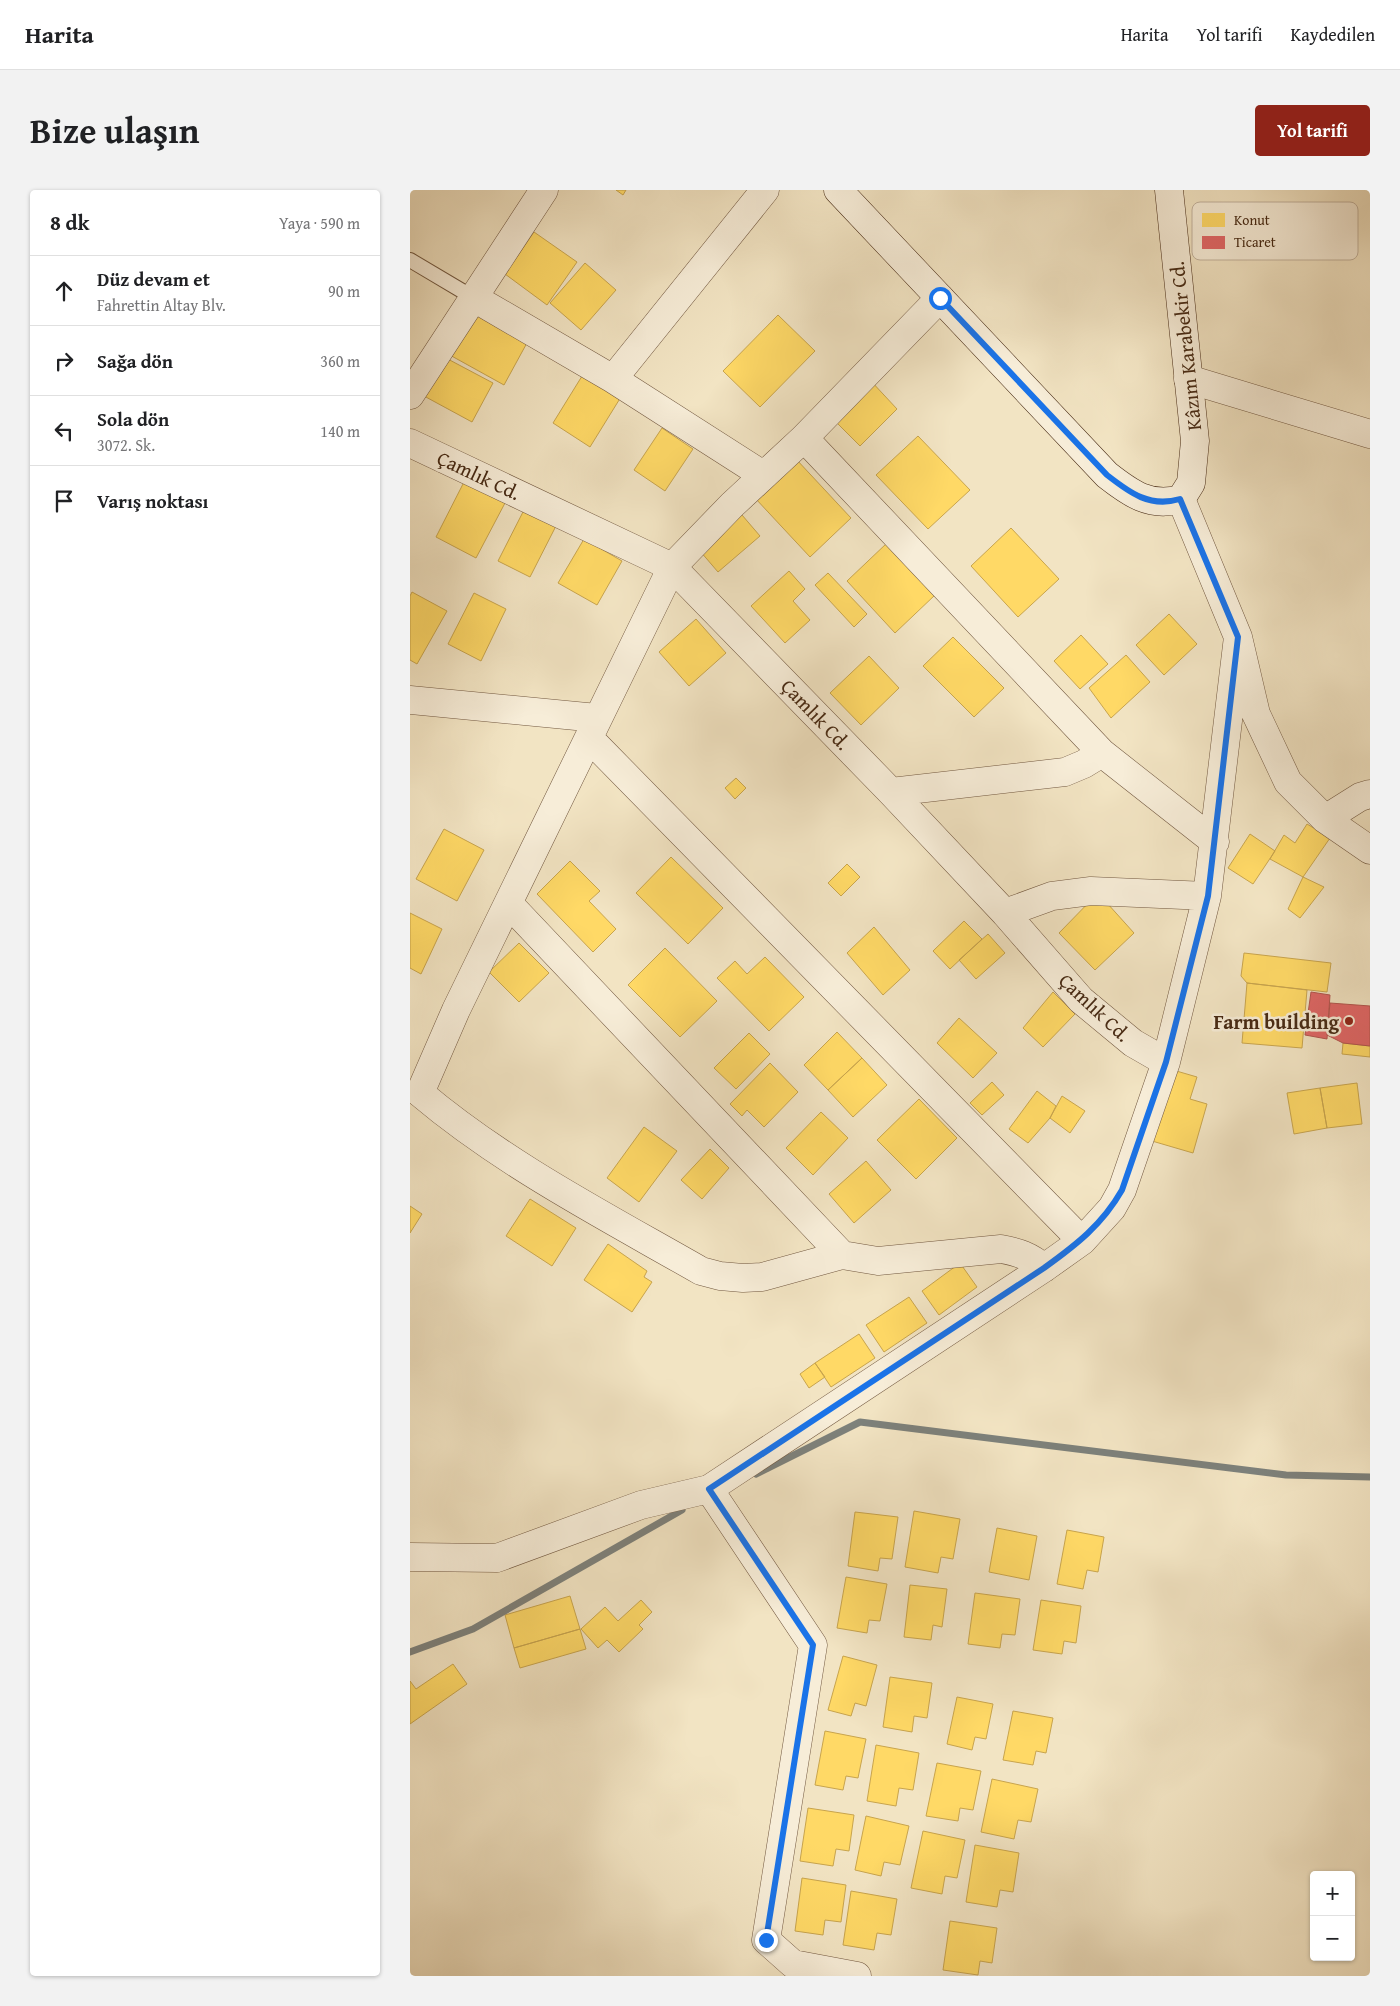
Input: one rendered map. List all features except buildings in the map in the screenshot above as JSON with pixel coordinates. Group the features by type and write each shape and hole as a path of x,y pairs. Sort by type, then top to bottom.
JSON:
{"street":[{"path":"410,395 544,190"},
{"path":"613,379 765,190"},
{"path":"838,190 1107,475 1128,491 1152,502 1167,503 1180,499 1238,637 1256,714 1288,782 1325,819 1370,850"},
{"name":"Kâzım Karabekir Cd.","path":"1169,190 1194,441 1191,483 1180,499"},
{"path":"474,298 613,379 763,475"},
{"path":"940,298 804,438 763,475 672,567 456,1010 415,1102 459,1126 583,1203 701,1271 720,1276 762,1277 842,1255 878,1261 1001,1249 1018,1252 1033,1259 1044,1268"},
{"path":"1188,379 1370,434"},
{"path":"804,438 1102,753 1215,842"},
{"name":"Çamlık Cd.","path":"410,443 672,567 892,792 1005,913 1081,1000 1133,1043 1166,1062"},
{"path":"410,1557 497,1558 641,1505 709,1489 1044,1268 1082,1241 1108,1214 1122,1190 1166,1062 1208,896 1238,637"},
{"path":"410,700 593,728 1082,1241"},
{"path":"892,792 1065,772 1084,764 1102,753"},
{"path":"1325,819 1360,797 1370,794"},
{"path":"1005,913 1052,896 1091,891 1208,896"},
{"path":"509,904 842,1255"},
{"path":"709,1489 813,1645 766,1940 793,1964 857,1976"}],"lane":[{"path":"410,260 474,298"}],"waterway":[{"path":"756,1474 860,1422 1286,1475 1370,1477"},
{"path":"410,1652 473,1629 682,1510"}],"place":[{"name":"Farm building","path":"1349,1021"}],"route":[{"path":"766,1940 813,1645 709,1489 1044,1268 1082,1241 1112,1208 1122,1190 1166,1062 1208,896 1238,637 1180,499 1167,503 1152,502 1128,491 1107,475 940,298"}]}
